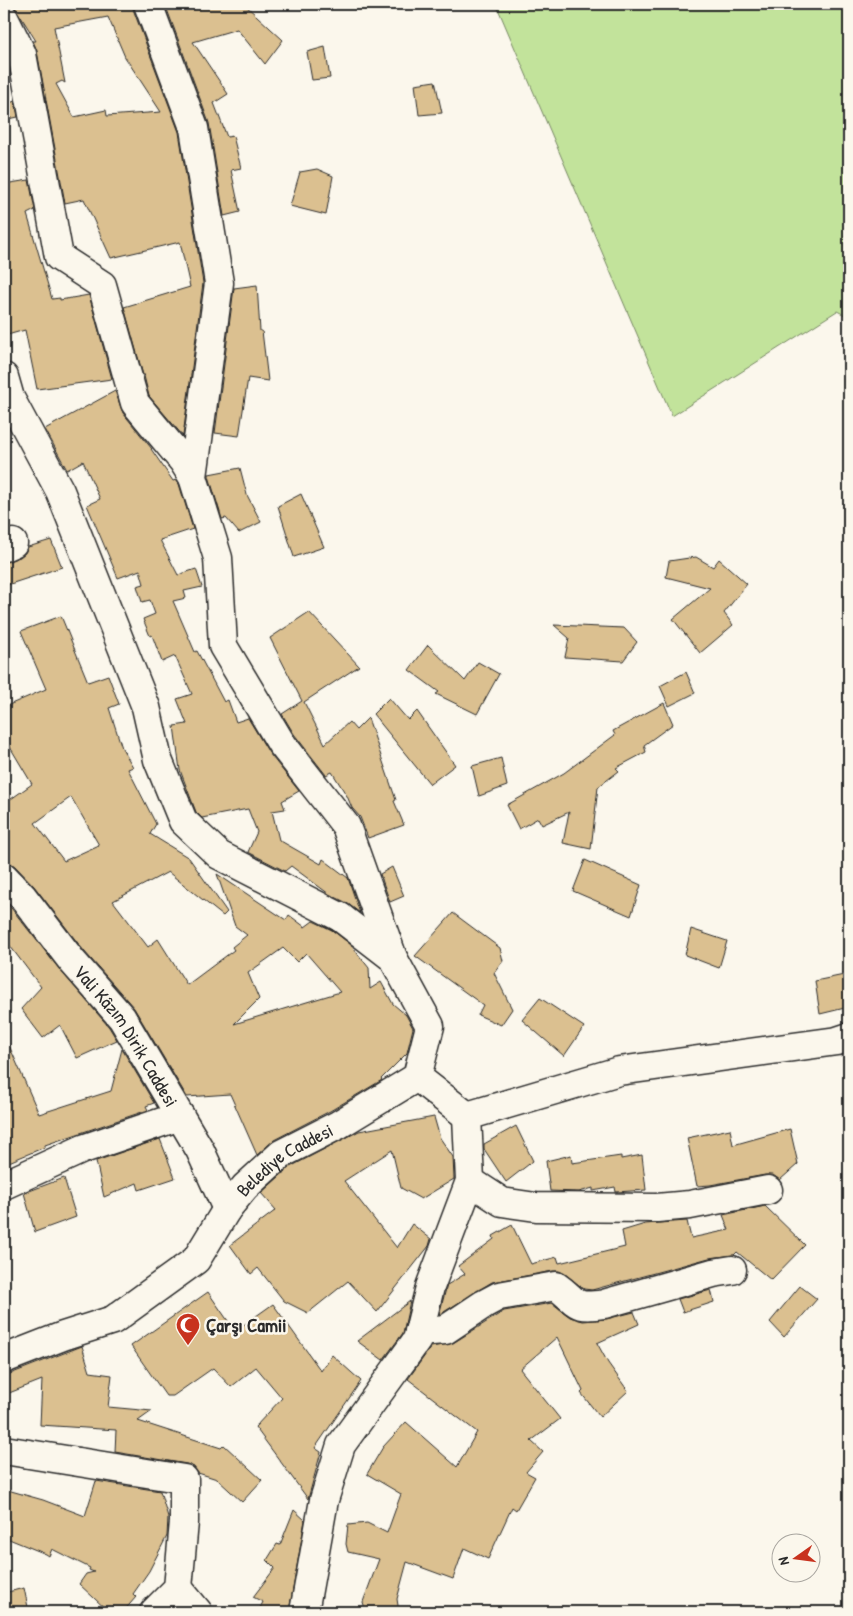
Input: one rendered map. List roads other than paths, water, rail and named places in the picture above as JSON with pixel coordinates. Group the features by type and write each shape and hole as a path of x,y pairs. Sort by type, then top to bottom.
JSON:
{"street":[{"path":"148,4 194,128 219,283 192,477"},
{"path":"4,18 22,54 59,257 102,284 135,403 183,461 192,477 218,558 223,646 281,743 346,826 393,958 430,1026 417,1077 467,1116 470,1181 430,1287 417,1340 341,1445 324,1500 304,1612"},
{"path":"4,377 10,398 60,492 146,707 158,760 183,821 220,854 340,917 393,958"},
{"name":"Vali Kâzım Dirik Caddesi","path":"4,877 23,897 72,962 122,1018 200,1150 227,1208"},
{"path":"467,1116 619,1071 837,1041 849,1037"},
{"name":"Belediye Caddesi","path":"4,1359 63,1336 114,1320 196,1260 227,1208 245,1187 281,1154 338,1125 417,1077"},
{"path":"4,1186 83,1149 180,1116"},
{"path":"470,1181 502,1202 536,1207 657,1208 690,1205 768,1190"},
{"path":"419,1332 445,1330 484,1304 499,1296 508,1294 556,1286 576,1304 588,1307 713,1273 732,1270"},
{"path":"4,1450 184,1479 184,1522 178,1588 154,1612"},
{"path":"178,1588 198,1612"}],"place":[{"name":"Çarşı Camii","path":"188,1346"}]}
